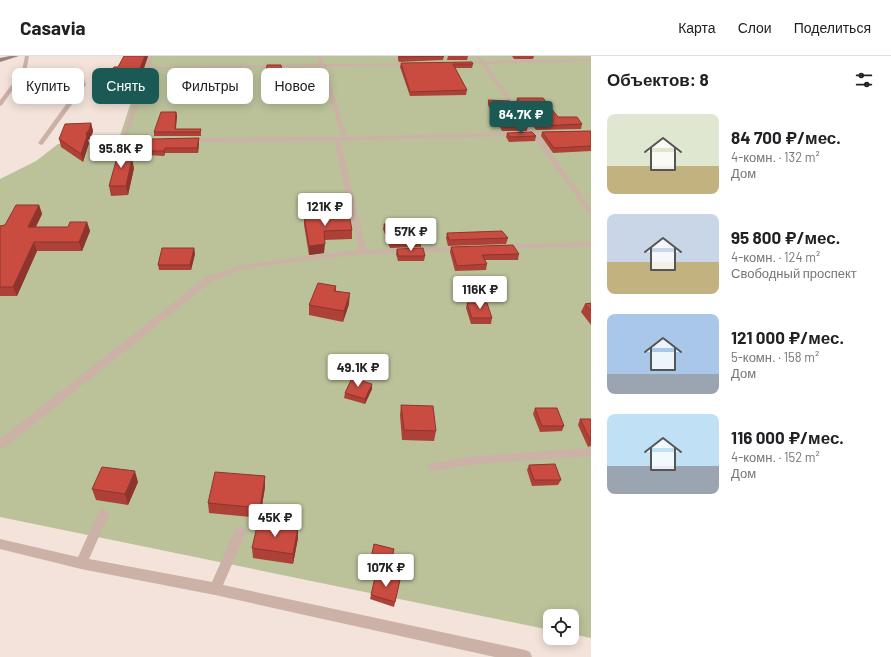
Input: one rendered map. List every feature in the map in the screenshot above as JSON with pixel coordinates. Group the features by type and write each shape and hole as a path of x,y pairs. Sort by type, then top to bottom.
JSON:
{"main road":[{"path":"0,60 16,56"}],"lane":[{"path":"24,68 27,56"},
{"path":"151,56 148,68 418,64"},
{"path":"319,56 345,139"},
{"path":"478,56 591,212"},
{"path":"458,63 591,60"},
{"path":"0,104 12,88"},
{"path":"41,143 69,104"},
{"path":"124,140 136,104"},
{"path":"180,140 345,139 564,133"},
{"path":"337,139 363,252"},
{"path":"92,141 172,140"},
{"path":"492,248 591,244"},
{"path":"0,445 209,279 239,268 363,252 469,248"},
{"path":"433,467 476,460 591,452"},
{"path":"81,564 103,514"},
{"path":"215,589 240,532"},
{"path":"0,544 81,564 215,589 525,657"}],"green space":[{"path":"146,56 591,56 591,638 579,635 579,609 543,609 543,629 0,517 0,179 36,161 58,144 118,142 130,104 159,104 159,68 142,68"}],"building":[{"path":"124,56 145,56 140,68 113,68 118,67"},
{"path":"399,56 444,56 399,57"},
{"path":"472,62 473,64 453,64 467,90 410,92 401,63"},
{"path":"267,65 281,65 281,68 267,68"},
{"path":"517,98 543,98 558,117 577,117 582,124 537,126"},
{"path":"488,100 510,101 528,126 503,127"},
{"path":"161,112 176,112 175,129 201,129 200,132 154,132"},
{"path":"91,123 89,130 86,133 87,136 81,154 59,139 65,124"},
{"path":"591,131 591,146 554,148 542,132"},
{"path":"532,132 536,136 510,137 507,133"},
{"path":"199,138 197,148 165,148 164,151 146,151 151,139"},
{"path":"120,147 132,158 126,186 109,186"},
{"path":"16,205 39,205 28,227 68,227 70,222 87,222 79,242 34,242 13,287 0,287 0,226 5,225"},
{"path":"349,214 352,230 324,231 325,244 309,246 304,216"},
{"path":"417,223 421,241 391,242 384,224"},
{"path":"502,231 508,238 449,240 447,233"},
{"path":"513,245 519,254 482,255 487,264 457,266 451,247"},
{"path":"162,248 194,248 190,265 158,265"},
{"path":"423,248 425,256 398,256 397,249"},
{"path":"318,283 336,286 334,291 350,293 344,311 309,305"},
{"path":"467,303 487,303 492,318 472,318"},
{"path":"591,303 591,311 585,304"},
{"path":"352,378 372,384 365,399 345,393"},
{"path":"401,405 433,406 436,431 404,430"},
{"path":"535,408 557,408 564,426 542,426"},
{"path":"580,419 591,419 591,441"},
{"path":"555,464 561,480 534,480 529,465"},
{"path":"102,467 135,471 125,494 92,489"},
{"path":"215,472 265,476 260,508 208,503"},
{"path":"258,522 298,527 293,554 252,548"},
{"path":"374,544 394,549 390,568 370,563"},
{"path":"376,573 400,580 395,602 371,595"}]}
